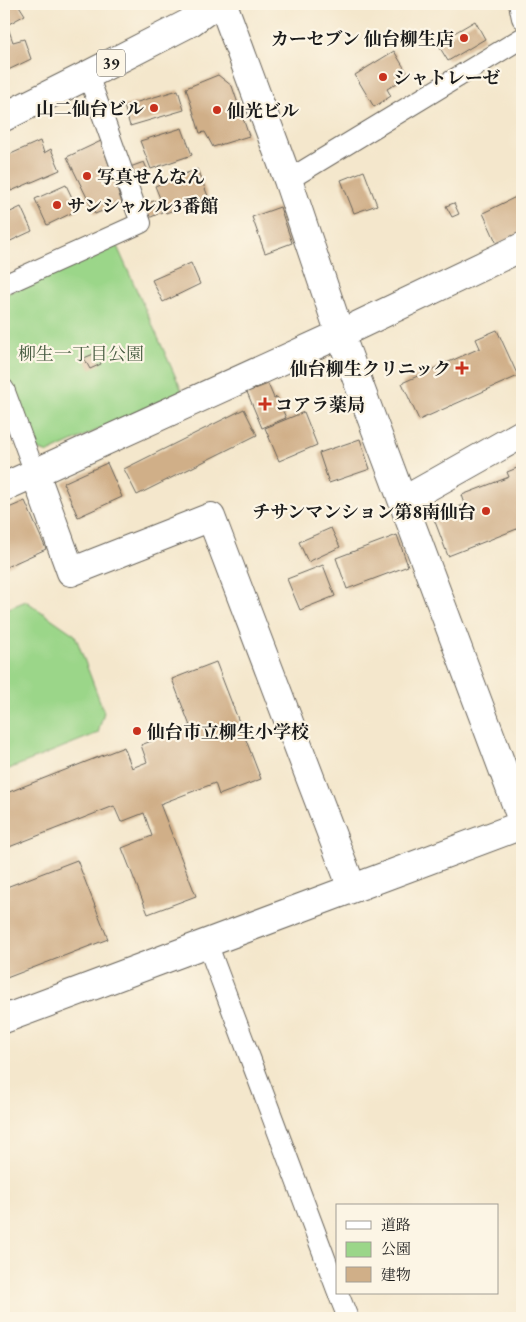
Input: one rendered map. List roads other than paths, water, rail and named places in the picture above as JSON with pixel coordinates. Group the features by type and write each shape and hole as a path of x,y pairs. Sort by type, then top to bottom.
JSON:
{"street":[{"name":"39","path":"4,117 191,22 216,4"},
{"path":"223,4 288,180 340,334 522,820"},
{"path":"519,4 522,18"},
{"path":"288,180 522,38"},
{"path":"4,285 141,223 88,75"},
{"path":"4,487 340,334 522,247"},
{"path":"4,389 71,572 211,517 352,888"},
{"path":"403,501 522,434"},
{"path":"4,1019 522,825"},
{"path":"206,943 336,1287"},
{"path":"339,1294 348,1318"}],"place":[{"name":"カーセブン 仙台柳生店","path":"464,38"},
{"name":"シャトレーゼ","path":"383,77"},
{"name":"山二仙台ビル","path":"154,108"},
{"name":"仙光ビル","path":"217,110"},
{"name":"写真せんなん","path":"87,176"},
{"name":"サンシャルル3番館","path":"57,205"},
{"name":"仙台柳生クリニック","path":"462,368"},
{"name":"コアラ薬局","path":"265,404"},
{"name":"チサンマンション第8南仙台","path":"486,511"},
{"name":"仙台市立柳生小学校","path":"137,731"}],"park label":[{"name":"柳生一丁目公園","path":"81,353"}]}
